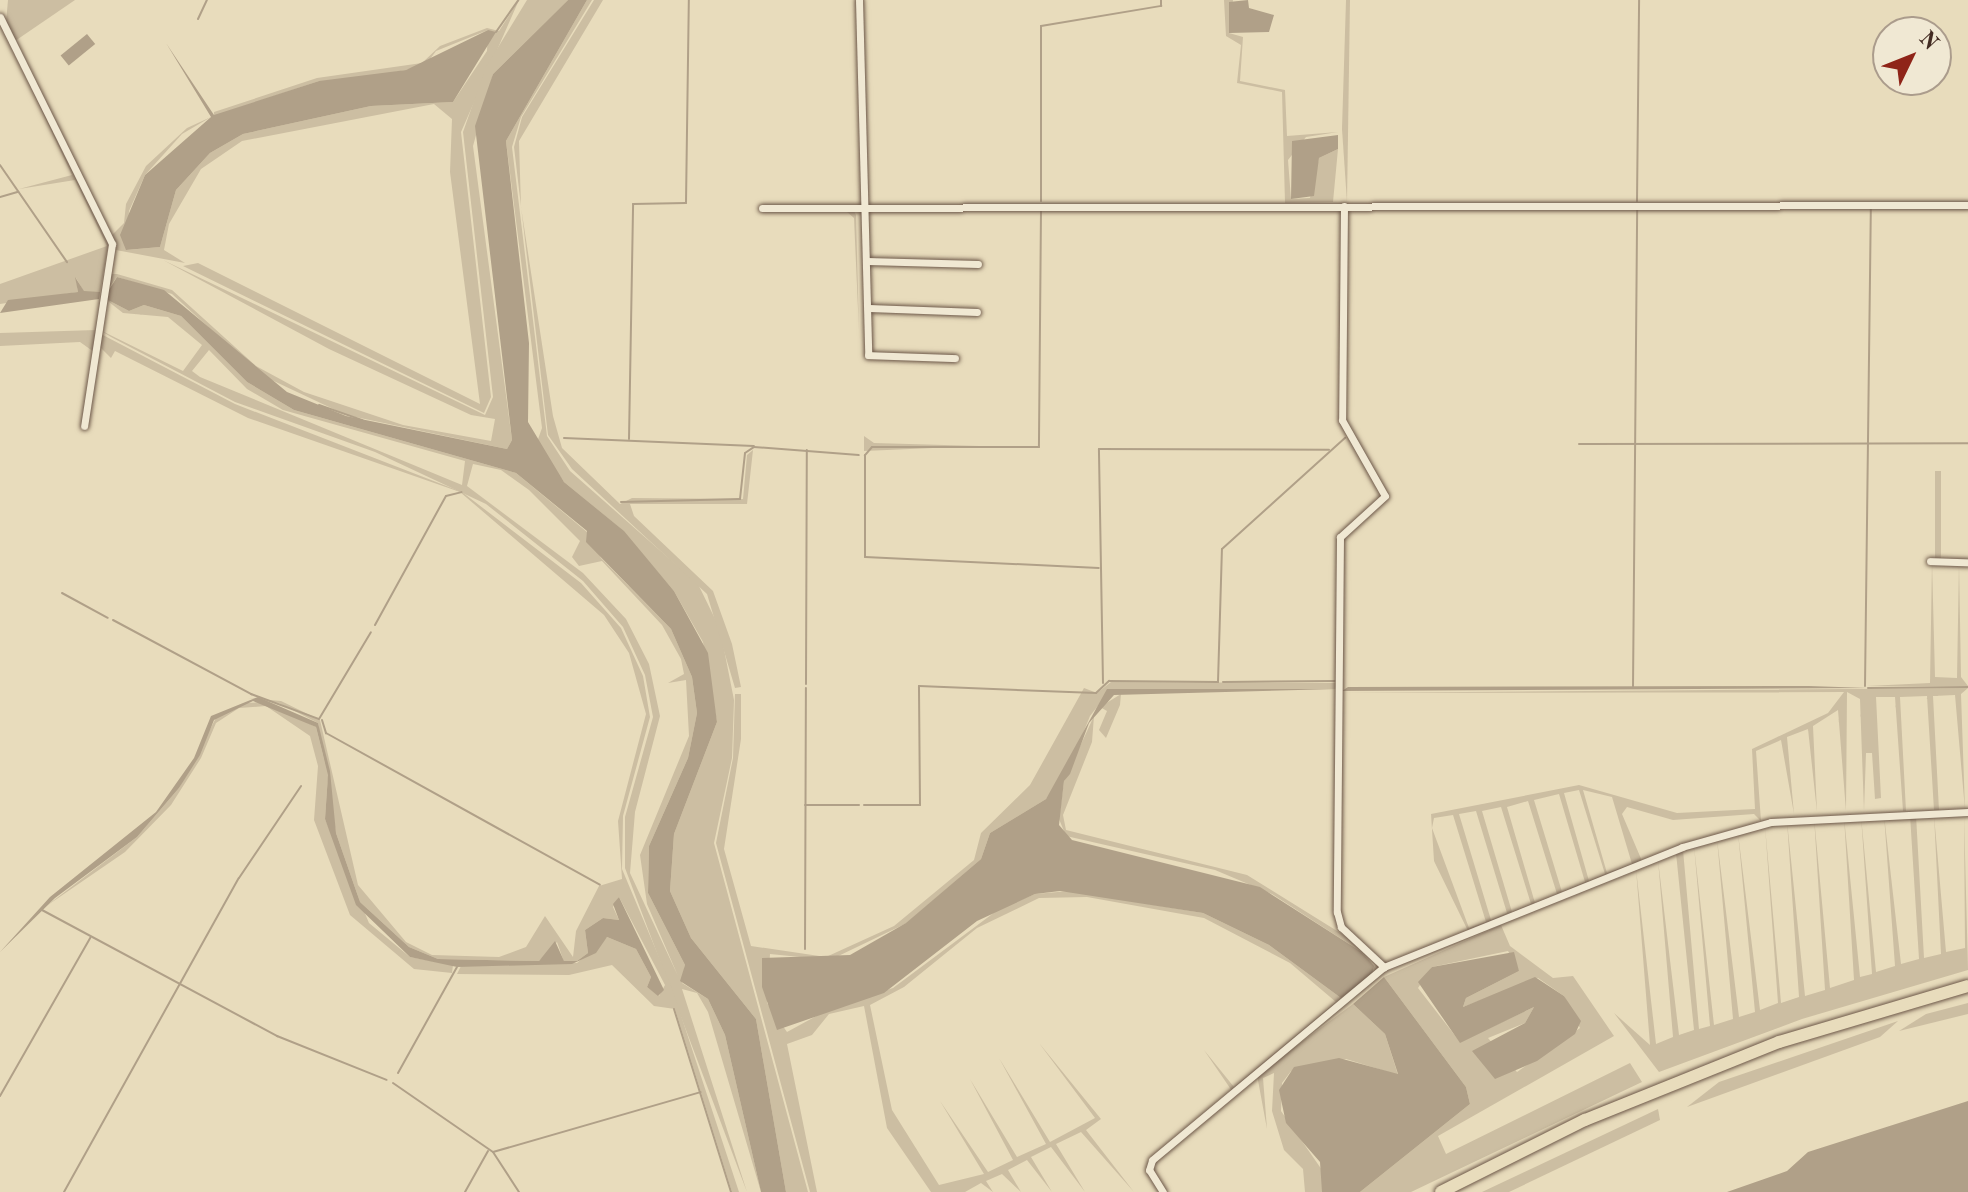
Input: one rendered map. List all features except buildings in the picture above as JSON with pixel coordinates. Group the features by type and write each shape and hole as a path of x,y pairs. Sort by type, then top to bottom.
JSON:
{"highway":[{"path":"1441,1192 1585,1120 1779,1042 1968,986"}],"street":[{"path":"859,0 860,205 867,261 868,355 955,358"},
{"path":"0,17 112,244 101,295 84,426"},
{"path":"762,208 860,205 1968,205"},
{"path":"1344,206 1342,420 1385,496 1340,537 1337,912 1341,927 1384,967"},
{"path":"867,261 978,264"},
{"path":"869,308 977,312"},
{"path":"1930,561 1968,562"},
{"path":"1163,1192 1149,1170 1152,1160 1384,967 1682,847 1771,822 1968,812"}],"shaded area":[{"path":"8,0 75,0 15,41 6,23"},
{"path":"519,0 461,132 491,397 484,413 183,266 198,263 480,404 450,172 452,119 434,104 242,141 201,169 169,224 164,250 185,263 116,250 112,235 124,223 126,204 146,166 187,128 211,117 182,134 145,175 129,211 127,250 160,247 176,190 210,153 243,134 371,106 453,102 487,51 488,30 436,51 427,63 406,70 340,82 319,81 214,116 214,112 317,78 422,63 440,46 487,28 499,31"},
{"path":"527,0 568,0 493,74 473,146 512,440 507,449 346,415 261,375 172,294 117,277 108,289 107,274 117,274 172,290 256,366 304,392 403,425 491,441 495,419 471,415 329,349 163,260 485,415 493,397 463,132 486,67"},
{"path":"568,0 587,0 506,141 529,343 528,422 564,482 624,531 674,591 708,653 717,722 674,834 670,891 691,938 756,1019 786,1192 761,1192 725,1035 708,999 680,981 685,965 648,893 649,846 688,758 697,713 692,677 671,629 586,542 587,531 516,473 294,410 247,382 181,316 144,305 129,311 104,298 117,277 164,290 287,392 346,416 507,449 512,440 475,126 493,74"},
{"path":"587,0 592,0 521,117 512,147 547,436 570,471 698,584 720,629 734,700 732,758 714,843 808,1192 786,1192 756,1019 691,938 670,891 674,834 717,722 703,642 674,591 620,528 564,482 537,442 542,428 506,141"},
{"path":"594,0 603,0 519,141 521,206 514,147 522,117"},
{"path":"1224,0 1233,0 1229,33 1243,37 1240,81 1285,90 1287,136 1338,132 1306,137 1288,160 1291,199 1310,198 1319,158 1338,149 1333,202 1285,203 1282,92 1237,83 1241,45 1226,36"},
{"path":"1248,0 1249,8 1274,15 1269,32 1229,33 1229,2"},
{"path":"1346,0 1350,0 1347,202 1342,129"},
{"path":"0,22 109,242 100,292 84,292 76,278 78,292 0,304 0,284 107,246 75,180 19,189 72,175"},
{"path":"488,30 496,32 453,102 371,106 243,134 210,153 176,190 160,247 126,250 120,235 145,175 211,117 166,43 214,115 319,81 406,70"},
{"path":"87,34 95,44 69,65 61,55"},
{"path":"1338,135 1338,149 1319,158 1314,196 1291,199 1292,141"},
{"path":"521,209 553,416 562,448 620,504 632,498 743,499 747,455 753,450 747,504 630,504 634,516 713,591 732,644 741,687 735,688 707,594 572,469 548,435"},
{"path":"806,209 854,211 856,215 859,331 854,218 846,211"},
{"path":"75,277 84,291 100,292 99,299 0,313 8,300 78,292"},
{"path":"104,298 129,311 144,305 181,316 247,382 294,410 516,473 587,532 601,558 671,629 692,677 697,713 688,758 649,846 648,893 685,965 682,983 708,999 725,1035 761,1192 708,1012 697,993 682,989 747,1192 625,868 625,817 653,717 645,675 623,627 583,581 486,504 375,452 235,402 100,330 183,371 202,345 168,317 123,313","holes":["209,350 247,389 283,410 465,461 462,485 200,377 192,371","473,464 501,470 529,490 580,541 572,557 579,566 602,561 662,625 681,659 684,674 668,683 686,680 689,736 640,855 647,904 678,976 630,873 635,812 660,716 649,664 626,619 583,573 467,486"]},
{"path":"96,330 94,352 80,342 0,346 0,333"},
{"path":"99,333 235,404 462,492 581,583 621,628 643,676 650,717 623,816 622,869 672,988 739,1192 732,1192 675,1009 654,1006 612,965 569,975 457,974 461,966 577,963 607,937 636,949 651,977 647,987 659,996 665,985 619,897 613,907 619,920 603,918 585,930 588,953 577,961 564,962 557,942 539,961 438,959 409,947 360,902 336,833 318,723 279,703 248,698 281,701 320,720 358,885 406,942 432,955 499,957 526,947 545,916 573,957 576,931 599,886 622,879 618,821 646,714 629,653 604,615 460,492 248,418 115,351 111,358 98,345"},
{"path":"864,436 874,443 979,446 864,451"},
{"path":"1935,471 1941,471 1941,558 1935,558"},
{"path":"1932,562 1935,677 1957,678 1959,563 1961,677 1968,686 1867,686 1930,683"},
{"path":"1111,682 1337,683 1336,689 1111,689 1090,716 1069,768 1046,799 990,833 981,859 907,923 830,960 770,954 767,1003 787,1032 831,1008 893,988 999,909 1035,894 1069,891 1203,913 1269,945 1341,998 1360,951 1272,894 1215,870 1066,836 1059,819 1064,781 1094,716 1092,742 1063,815 1066,830 1247,875 1358,944 1377,970 1232,1091 1204,1050 1234,1087 1336,1002 1290,963 1204,918 1087,897 1039,898 977,928 904,987 870,1005 892,1110 939,1185 984,1174 940,1101 988,1172 1013,1160 970,1079 1017,1157 1046,1144 999,1058 1050,1142 1095,1118 1039,1043 1101,1119 1086,1130 1134,1192 1081,1132 1056,1144 1085,1192 1051,1147 1031,1157 1052,1192 1027,1160 1008,1170 1021,1192 1002,1174 986,1181 993,1192 981,1183 965,1192 931,1192 887,1128 864,1006 829,1014 812,1035 787,1044 817,1192 810,1192 716,843 733,758 735,694 741,694 741,739 724,849 751,946 826,957 894,926 974,860 981,833 1030,785 1084,688 1097,693"},
{"path":"1809,686 1868,688 1342,691 1348,687"},
{"path":"1968,688 1961,694 1965,810 1955,695 1933,696 1939,810 1934,810 1927,696 1900,697 1906,811 1903,811 1895,697 1876,697 1881,798 1875,799 1872,753 1866,753 1864,811 1860,699 1847,692 1846,811 1838,710 1813,726 1817,812 1808,729 1787,737 1794,814 1781,740 1756,751 1761,821 1754,814 1673,820 1627,807 1622,814 1642,861 1468,931 1434,861 1431,814 1579,785 1677,813 1755,809 1752,749 1828,713 1844,692 1342,693","holes":["1579,790 1605,874 1589,881 1564,793","1583,790 1612,797 1632,864 1607,873","1559,794 1585,882 1562,892 1534,800","1528,801 1557,894 1535,903 1507,807","1501,807 1531,904 1512,912 1482,811","1476,811 1507,913 1491,920 1459,814","1453,815 1486,922 1469,928 1432,828 1434,818"]},
{"path":"1107,689 1336,689 1114,695 1089,723 1070,774 1064,781 1059,825 1072,840 1260,887 1360,951 1374,966 1372,974 1341,998 1269,945 1203,913 1060,891 1035,894 977,921 884,993 777,1030 762,987 762,958 850,955 906,923 981,859 990,833 1046,799"},
{"path":"1121,694 1120,705 1106,738 1099,730 1107,711 1100,707"},
{"path":"258,697 318,723 330,771 336,833 360,902 409,947 438,959 539,961 555,941 564,961 577,961 588,953 585,930 603,918 619,920 613,904 619,897 664,990 658,996 647,987 651,977 636,949 607,937 596,953 572,964 457,967 410,957 356,905 325,819 328,775 316,727 253,701 214,720 200,755 179,788 137,837 55,898 0,952 50,897 156,812 194,758 211,716"},
{"path":"265,702 316,727 328,775 325,819 369,923 410,957 453,965 452,973 414,969 350,915 314,820 318,766 310,736 266,706 239,708 216,723 201,758 171,805 125,852 45,907 137,837 179,788 217,716 245,703"},
{"path":"1884,815 1901,964 1919,959 1910,815 1916,815 1924,958 1941,954 1934,815 1946,952 1965,948 1964,815 1968,970 1802,1019 1659,1072 1614,1013 1650,1045 1636,869 1656,1044 1673,1037 1658,860 1679,1035 1694,1030 1676,853 1683,850 1699,1029 1710,1026 1694,846 1714,1025 1733,1019 1717,839 1739,1017 1755,1012 1738,833 1760,1010 1778,1003 1765,826 1781,1003 1799,997 1787,821 1805,996 1825,990 1814,817 1830,988 1854,980 1844,817 1860,977 1872,974 1861,816 1876,972 1895,966"},
{"path":"1501,925 1510,946 1553,978 1573,976 1614,1036 1438,1136 1446,1154 1630,1063 1642,1082 1411,1192 1360,1192 1470,1104 1466,1087 1384,977","holes":["1508,951 1519,971 1466,998 1463,1007 1538,978 1564,996 1580,1028 1517,1072 1488,1038 1525,1023 1534,1007 1460,1042 1418,988 1432,967"]},
{"path":"1514,952 1519,971 1466,998 1463,1007 1535,977 1564,996 1581,1021 1575,1034 1537,1061 1495,1079 1472,1051 1525,1023 1534,1007 1460,1043 1418,982 1432,967"},
{"path":"1384,977 1466,1087 1470,1104 1360,1192 1322,1192 1320,1162 1286,1123 1279,1090 1294,1067 1339,1058 1398,1074 1385,1034 1353,1004"},
{"path":"1968,1003 1968,1014 1899,1031 1926,1014"},
{"path":"1353,1004 1385,1034 1398,1075 1346,1059 1291,1071 1282,1083 1281,1111 1322,1170 1322,1192 1305,1192 1303,1169 1284,1150 1272,1111 1274,1073 1263,1078 1267,1129 1257,1075"},
{"path":"1898,1021 1880,1037 1687,1107 1719,1082"},
{"path":"1968,1101 1968,1192 1727,1192 1787,1171 1808,1152"},
{"path":"1658,1109 1660,1120 1509,1192 1482,1192"}],"waterway":[{"path":"198,19 207,0"},
{"path":"496,32 518,0"},
{"path":"629,439 633,204 686,203 689,0"},
{"path":"1041,201 1041,26 1161,6 1161,0"},
{"path":"1637,201 1639,0"},
{"path":"0,165 67,262"},
{"path":"0,197 18,192"},
{"path":"1865,686 1871,209"},
{"path":"1041,210 1039,447 872,447 865,455 865,557 1099,568"},
{"path":"1633,687 1637,210"},
{"path":"319,405 362,420"},
{"path":"564,438 754,446"},
{"path":"864,805 920,805 919,686 1096,693 1109,681 1218,682 1222,549 1345,438"},
{"path":"1579,444 1968,443"},
{"path":"621,502 740,499 745,453 754,447 859,455"},
{"path":"1103,683 1099,449 1329,450"},
{"path":"806,684 807,450"},
{"path":"375,625 446,496 462,492"},
{"path":"62,593 108,618"},
{"path":"113,620 251,694 319,719 371,632"},
{"path":"1223,682 1335,681"},
{"path":"1868,688 1968,687"},
{"path":"805,949 806,688"},
{"path":"322,720 326,733 600,885"},
{"path":"64,1192 239,878 301,786"},
{"path":"805,805 859,805"},
{"path":"42,910 277,1036 387,1080"},
{"path":"0,1096 90,938"},
{"path":"398,1073 457,967"},
{"path":"674,1009 731,1192"},
{"path":"393,1083 493,1152 519,1192"},
{"path":"493,1152 701,1092"},
{"path":"465,1192 488,1151"}]}
